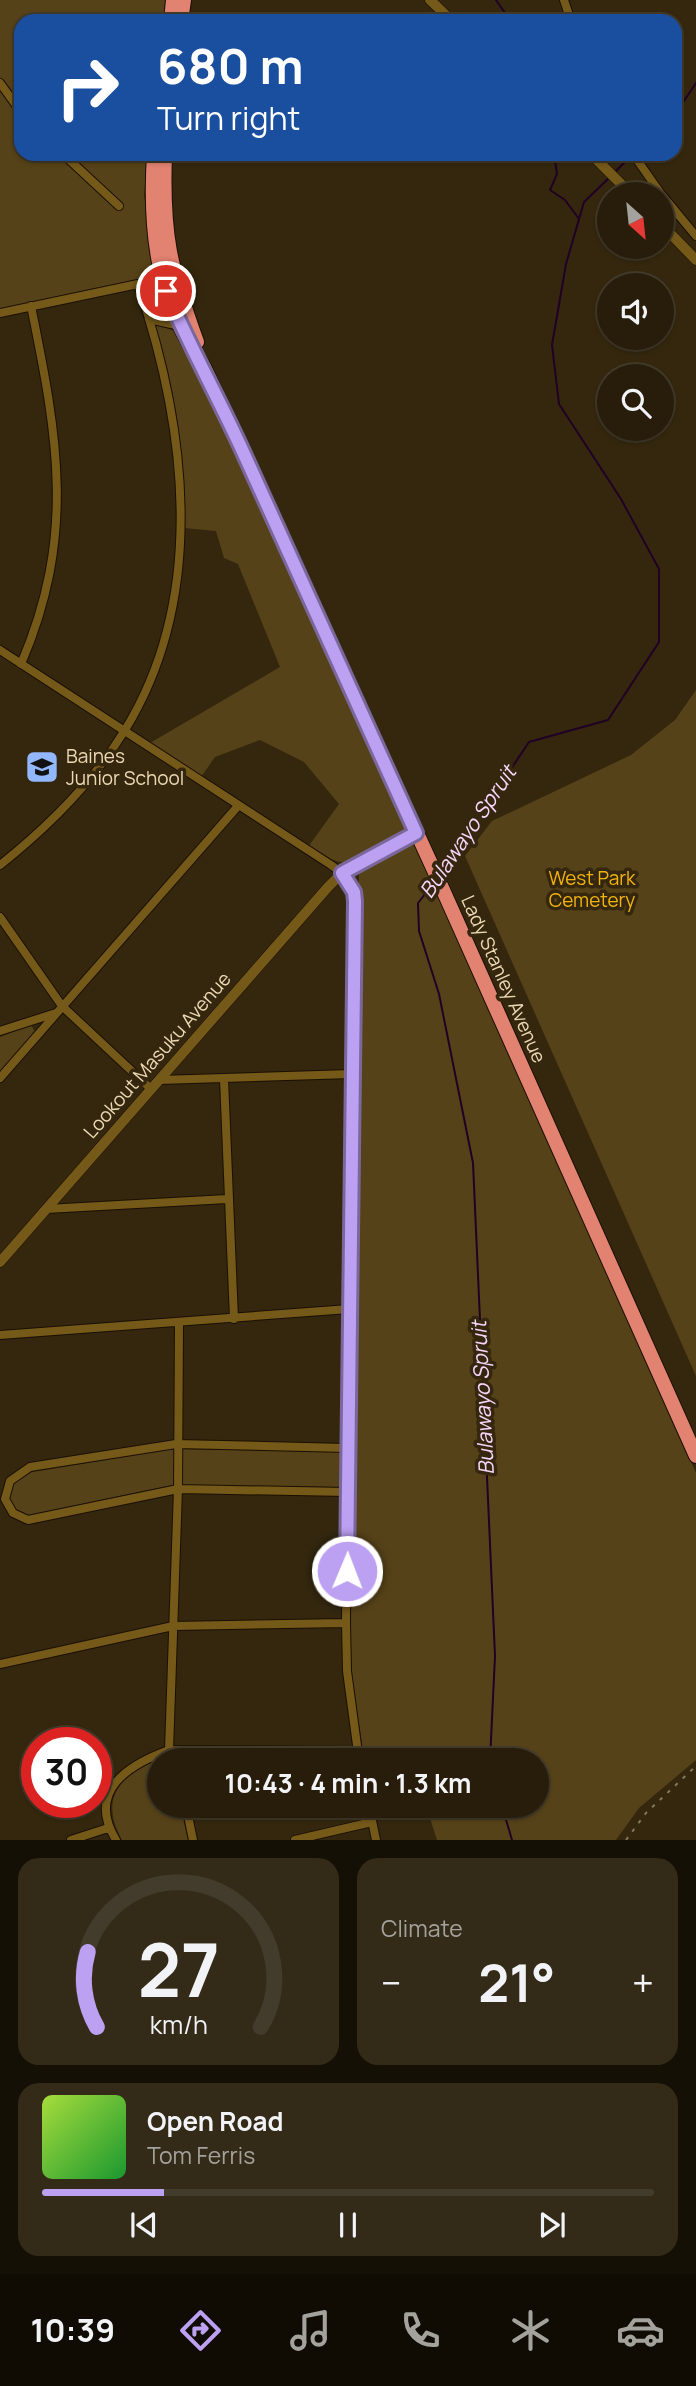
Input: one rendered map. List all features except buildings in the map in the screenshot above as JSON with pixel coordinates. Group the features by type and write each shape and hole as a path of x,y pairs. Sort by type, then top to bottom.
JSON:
{"highway":[{"name":"Lady Stanley Avenue","path":"154,161 153,235 158,268 185,323"},
{"name":"Lady Stanley Avenue","path":"165,161 166,242 190,348 204,367 443,890 696,1456"}],"street":[{"path":"430,0 445,14"},
{"path":"0,83 14,102"},
{"path":"71,161 119,206"},
{"path":"599,161 619,182"},
{"path":"638,161 652,182"},
{"path":"674,210 696,236"},
{"path":"674,237 696,260"},
{"path":"0,313 138,284 164,368 180,477 181,538 172,605 160,649 125,730 62,810 0,865"},
{"path":"22,664 46,599 57,538 59,482 46,377 31,306"},
{"path":"149,319 185,323"},
{"path":"0,650 342,873 354,892 346,1623 347,1671 357,1748"},
{"path":"0,1078 238,806"},
{"path":"342,873 416,833"},
{"name":"Lookout Masuku Avenue","path":"0,1262 342,873"},
{"path":"0,917 59,1010 151,1088"},
{"path":"0,1031 59,1010"},
{"path":"159,1080 351,1074"},
{"path":"225,1079 234,1319"},
{"path":"46,1209 228,1199"},
{"path":"0,1335 349,1309"},
{"path":"169,1748 178,1489 178,1323"},
{"path":"347,1447 176,1444 30,1467 9,1481 3,1499 13,1513 28,1520 178,1489 348,1492"},
{"path":"0,1664 173,1626 346,1623"},
{"path":"116,1840 108,1828 107,1808 111,1788 122,1772 147,1758"},
{"path":"189,1818 194,1840"},
{"path":"371,1818 376,1840"},
{"path":"295,1840 372,1822"},
{"path":"71,1840 108,1828"}],"green space":[{"path":"0,0 166,0 165,14 14,14 14,161 147,161 144,195 156,278 0,310"},
{"path":"155,324 178,332 201,372 401,814 405,827 401,836 365,858 346,863 308,847 339,804 304,762 260,740 215,757 201,777 150,743 280,667 238,564 224,558 216,531 184,528 178,425 169,374"},
{"name":"West Park Cemetery","path":"696,690 696,1376 465,856 492,821 631,755 675,720"},
{"path":"414,842 696,1473 696,1760 639,1808 616,1840 437,1840 430,1818 549,1818 549,1748 363,1748 351,1670 350,1623 359,869"},
{"path":"31,1025 35,1032 0,1072 0,1037"},
{"path":"172,1449 343,1452 343,1487 172,1485 29,1515 15,1509 9,1497 14,1483 32,1472"},
{"path":"147,1765 147,1818 183,1818 188,1840 122,1840 112,1809 114,1797 119,1786"}],"waterway":[{"path":"496,0 506,14"},
{"name":"Bulawayo Spruit","path":"682,104 696,83"},
{"path":"555,161 557,174 550,190 565,200 579,219"},
{"name":"Bulawayo Spruit","path":"614,173 626,161"},
{"name":"Bulawayo Spruit","path":"441,873 529,742 608,720 659,642 659,569 621,499 559,404 552,345 566,264 584,202 610,177"},
{"name":"Bulawayo Spruit","path":"434,883 418,903 419,931 439,994 473,1163 495,1656 491,1748"},
{"name":"Bulawayo Spruit","path":"506,1818 512,1840"}],"railway":[{"path":"626,1840 646,1813 696,1766"}],"place":[{"name":"Baines Junior School","path":"42,767"}],"route":[{"path":"166,291 190,348 204,367 416,833 342,873 354,892 355,901 347,1571"}]}
